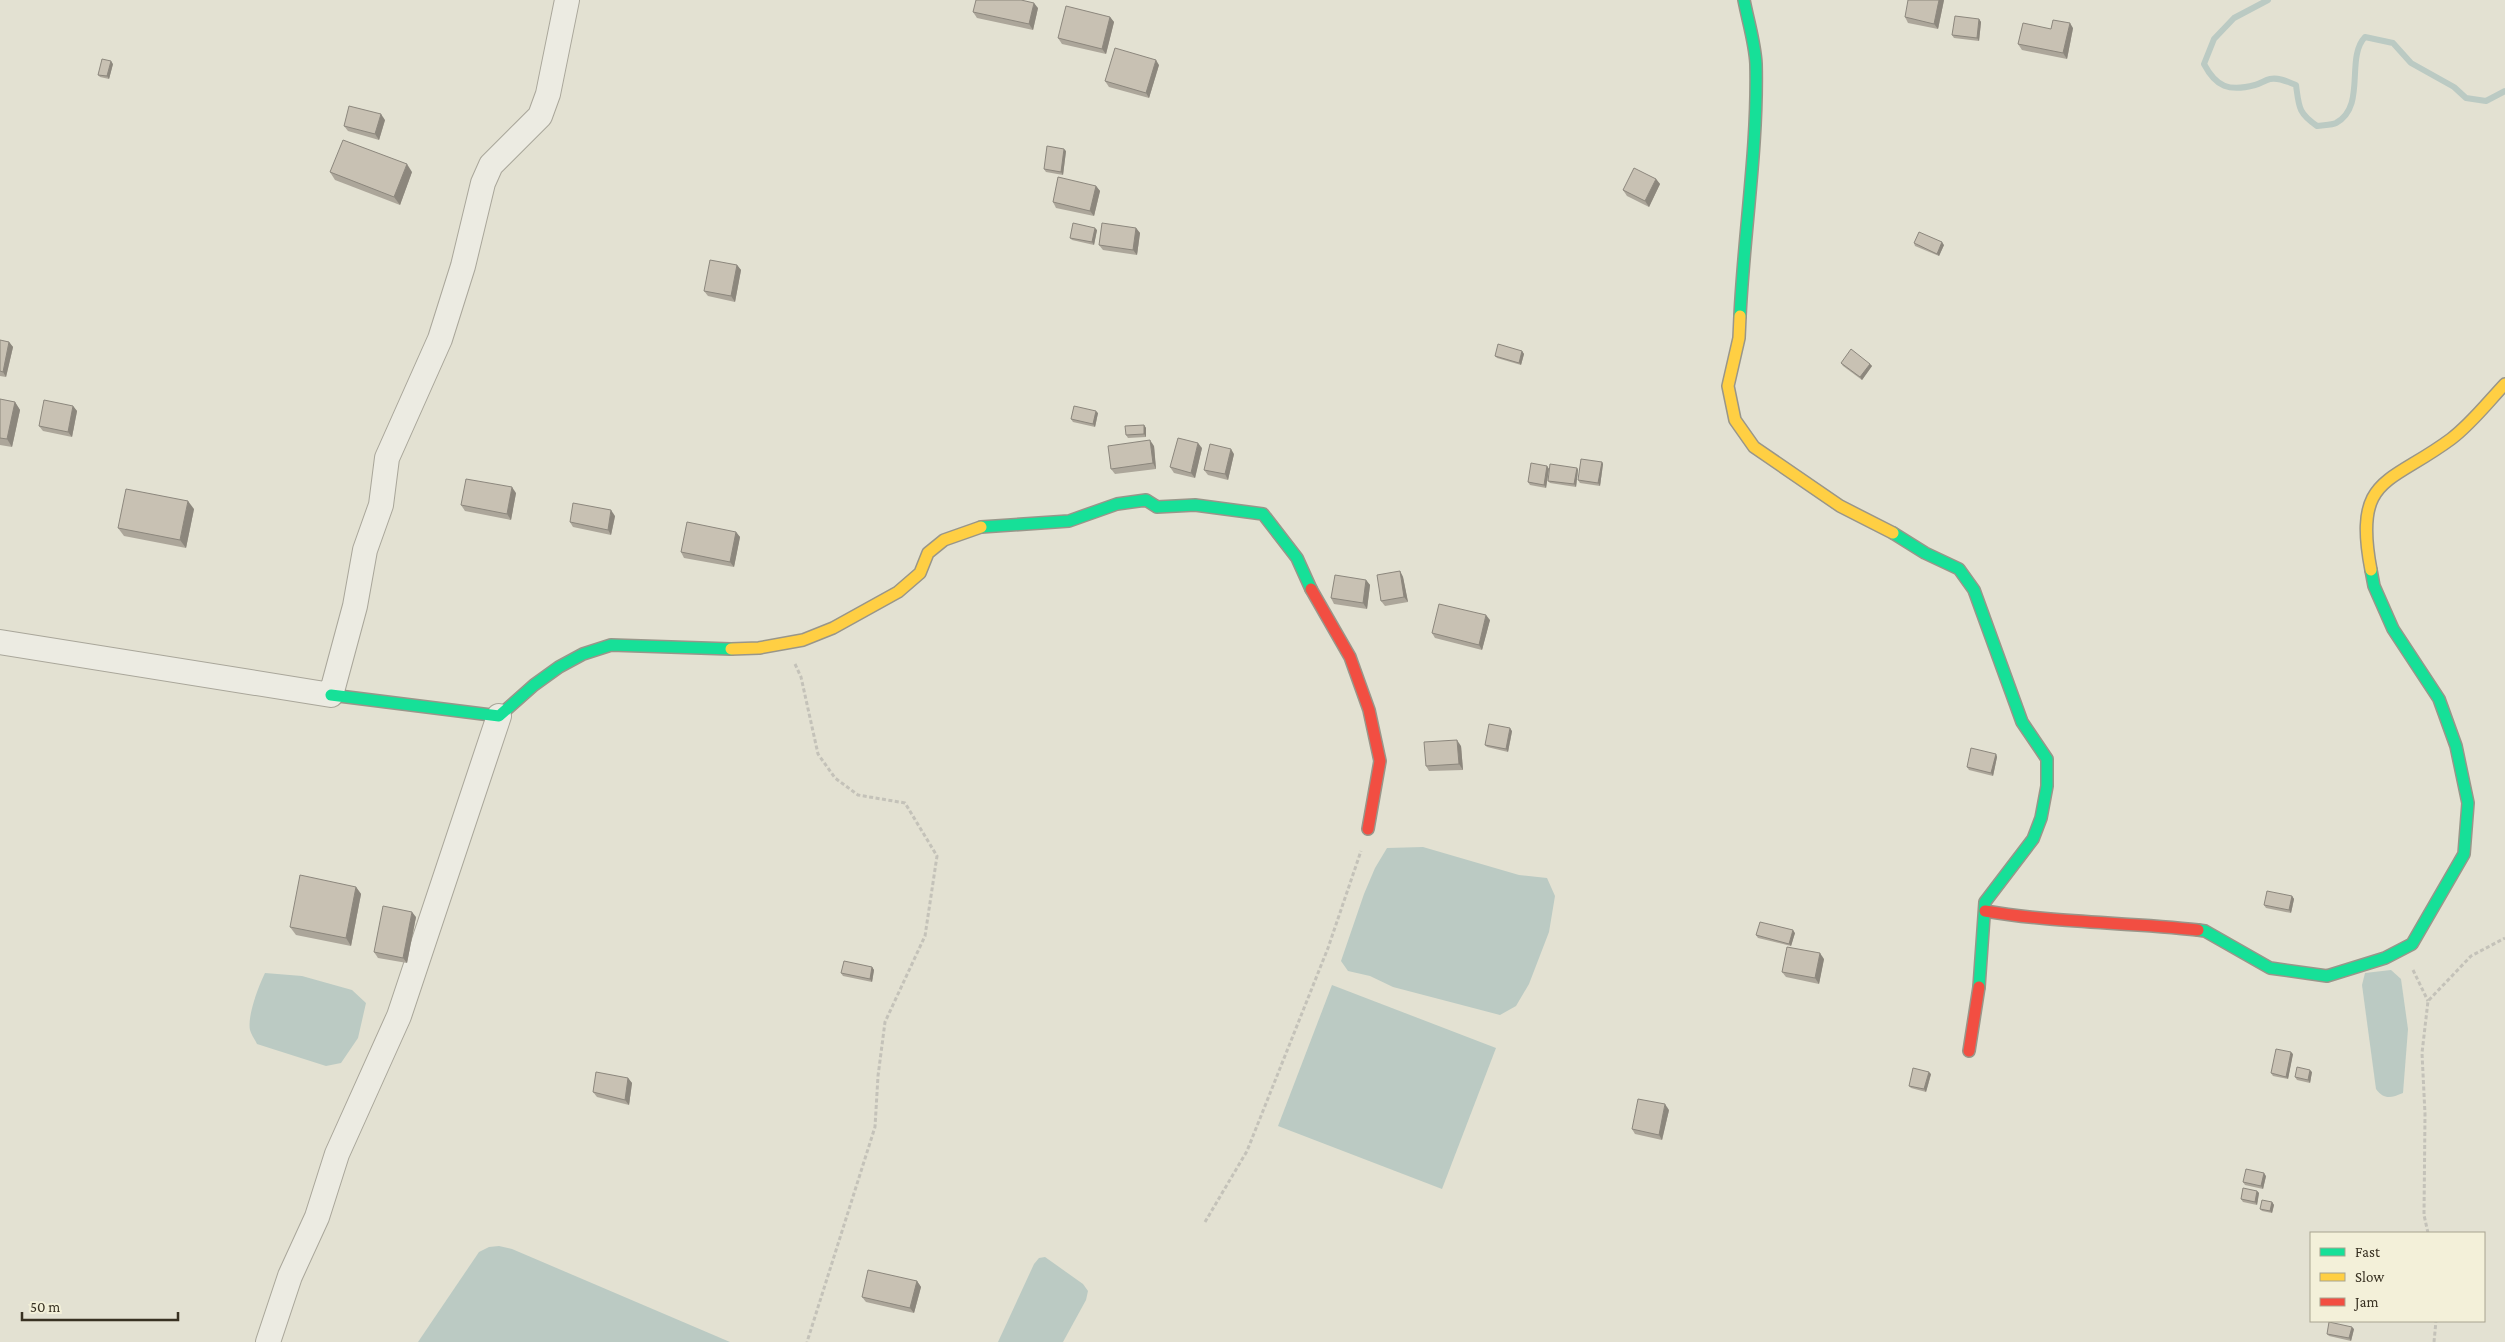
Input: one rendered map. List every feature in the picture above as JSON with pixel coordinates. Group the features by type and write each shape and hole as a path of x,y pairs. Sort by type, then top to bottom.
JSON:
{"street":[{"path":"331,695 355,606 365,550 381,505 387,458 440,339 463,266 486,174 491,165 540,116 548,94 567,0"},
{"path":"1744,0 1756,62 1753,159 1743,256 1739,338 1728,386 1735,420 1754,447 1840,506 1876,523 1925,553 1959,569 1974,590 2022,722 2047,759 2047,786 2041,818 2033,839 1985,902 1978,1002 1969,1051"},
{"path":"1985,910 2009,915 2136,923 2204,931 2270,968 2327,976 2385,958 2412,944 2464,854 2468,803 2456,746 2440,699 2393,629 2374,586 2368,550 2366,519 2373,495 2384,481 2452,438 2505,384"},
{"path":"268,1342 290,1276 317,1217 338,1154 399,1016 499,716 534,685 559,667 583,654 611,645 710,650 759,648 786,643 833,628 898,592 920,573 928,553 944,540 979,527 1069,521 1117,504 1146,500 1157,508 1168,504 1263,514 1297,558 1317,603 1350,658 1369,710 1380,761 1368,830"},
{"path":"0,642 331,695 499,716"}],"path":[{"path":"786,643 801,677 818,754 835,778 858,795 905,803 937,856 925,936 885,1022 878,1076 875,1127 807,1342"},
{"path":"1205,1222 1247,1151 1328,948 1368,830"},
{"path":"2428,1001 2471,956 2505,938"},
{"path":"2412,944 2410,963 2428,1001 2422,1053 2425,1114 2424,1215 2428,1232"},
{"path":"2434,1342 2436,1322"}],"shaded area":[{"path":"1423,847 1519,875 1547,878 1555,896 1549,932 1529,984 1516,1006 1500,1015 1393,987 1370,976 1348,971 1341,961 1364,894 1375,868 1387,848"},
{"path":"2391,970 2401,979 2408,1029 2403,1093 2388,1097 2379,1093 2376,1089 2362,985 2365,973"},
{"path":"265,973 302,976 352,990 366,1003 358,1038 341,1063 326,1066 257,1044 250,1030 250,1017"},
{"path":"1332,985 1496,1048 1442,1189 1278,1126"},
{"path":"499,1246 512,1249 730,1342 418,1342 479,1252 489,1247"},
{"path":"1045,1257 1083,1284 1088,1291 1086,1300 1063,1342 998,1342 1034,1264 1039,1258"}],"building":[{"path":"976,0 1021,0 1034,3 1029,24 973,12"},
{"path":"1908,0 1939,0 1934,24 1905,17"},
{"path":"1066,6 1110,17 1102,49 1058,38"},
{"path":"1955,16 1979,19 1977,38 1952,35"},
{"path":"2053,20 2070,23 2063,53 2018,44 2023,23 2051,29"},
{"path":"1115,48 1156,60 1146,93 1105,81"},
{"path":"102,59 111,61 107,76 98,75"},
{"path":"349,106 381,114 375,134 344,126"},
{"path":"343,140 407,164 394,197 330,172"},
{"path":"1047,146 1064,149 1061,172 1044,169"},
{"path":"1634,168 1656,179 1645,201 1623,190"},
{"path":"1058,177 1096,186 1090,211 1053,202"},
{"path":"1073,223 1095,228 1092,242 1070,238"},
{"path":"1102,223 1136,228 1133,250 1099,245"},
{"path":"1919,232 1942,242 1937,254 1914,243"},
{"path":"710,260 737,265 731,296 704,291"},
{"path":"0,340 9,342 3,372 0,371"},
{"path":"1498,344 1522,351 1519,363 1495,356"},
{"path":"1851,349 1870,364 1860,377 1841,363"},
{"path":"0,399 15,402 7,439 0,438"},
{"path":"44,400 73,406 68,432 39,426"},
{"path":"1074,406 1096,411 1093,424 1071,419"},
{"path":"1144,425 1144,434 1126,435 1125,426"},
{"path":"1178,438 1198,443 1191,473 1170,467"},
{"path":"1150,440 1153,463 1111,469 1108,446"},
{"path":"1210,444 1231,449 1225,474 1204,470"},
{"path":"1581,459 1602,462 1598,483 1578,480"},
{"path":"1531,463 1547,466 1544,485 1528,482"},
{"path":"1550,464 1577,468 1574,484 1548,481"},
{"path":"466,479 512,487 507,514 461,505"},
{"path":"126,489 188,501 180,540 118,528"},
{"path":"573,503 611,510 608,530 570,522"},
{"path":"687,522 736,532 730,562 681,552"},
{"path":"1400,571 1404,597 1381,601 1377,575"},
{"path":"1335,575 1366,580 1363,603 1331,598"},
{"path":"1439,604 1486,615 1479,645 1432,633"},
{"path":"1489,724 1510,728 1506,749 1485,745"},
{"path":"1457,740 1459,764 1426,766 1424,742"},
{"path":"1971,748 1996,754 1991,773 1967,767"},
{"path":"300,875 356,887 346,938 290,927"},
{"path":"2267,891 2292,896 2289,910 2264,905"},
{"path":"383,906 412,912 403,958 374,952"},
{"path":"1760,922 1793,930 1789,944 1756,935"},
{"path":"1787,947 1820,953 1815,978 1782,972"},
{"path":"844,961 872,967 870,979 841,973"},
{"path":"2276,1049 2291,1052 2286,1077 2271,1073"},
{"path":"2297,1067 2310,1070 2308,1080 2295,1077"},
{"path":"1913,1068 1929,1072 1924,1089 1909,1086"},
{"path":"596,1072 628,1078 625,1100 593,1092"},
{"path":"1638,1099 1665,1104 1659,1135 1632,1129"},
{"path":"2246,1169 2264,1173 2261,1186 2243,1182"},
{"path":"2243,1188 2257,1191 2255,1202 2241,1199"},
{"path":"2262,1200 2272,1202 2270,1211 2260,1209"},
{"path":"868,1270 917,1281 910,1308 862,1297"},
{"path":"2329,1322 2352,1327 2349,1338 2327,1334"}],"waterway":[{"path":"2268,0 2234,18 2214,39 2204,64 2213,78 2224,86 2246,87 2273,79 2283,80 2296,85 2303,113 2317,126 2336,123 2345,115 2351,105 2354,94 2356,57 2359,46 2365,37 2393,43 2411,63 2454,87 2466,98 2486,101 2505,91"}],"traffic: fast":[{"path":"1740,316 1753,158 1756,96 1756,64 1744,0"},
{"path":"981,527 1069,521 1117,504 1146,500 1157,507 1195,505 1263,514 1297,558 1311,589"},
{"path":"1893,533 1925,553 1959,569 1974,590 2022,722 2047,759 2047,786 2041,818 2033,839 1985,902 1979,987"},
{"path":"2198,930 2205,931 2270,968 2327,976 2385,958 2412,944 2464,854 2468,803 2456,746 2439,699 2393,629 2374,586 2371,570"},
{"path":"331,695 499,716 534,685 559,667 583,654 611,645 731,649"}],"traffic: slow":[{"path":"1740,316 1739,338 1728,386 1735,420 1754,447 1840,506 1893,533"},
{"path":"2371,570 2367,539 2367,516 2372,499 2381,486 2451,439 2472,420 2505,384"},
{"path":"731,649 759,648 803,640 833,628 898,592 920,573 928,553 944,540 981,527"}],"traffic: jam":[{"path":"1311,589 1350,657 1369,710 1380,761 1368,829"},
{"path":"1985,911 2038,918 2198,930"},
{"path":"1969,1051 1979,987"}]}
